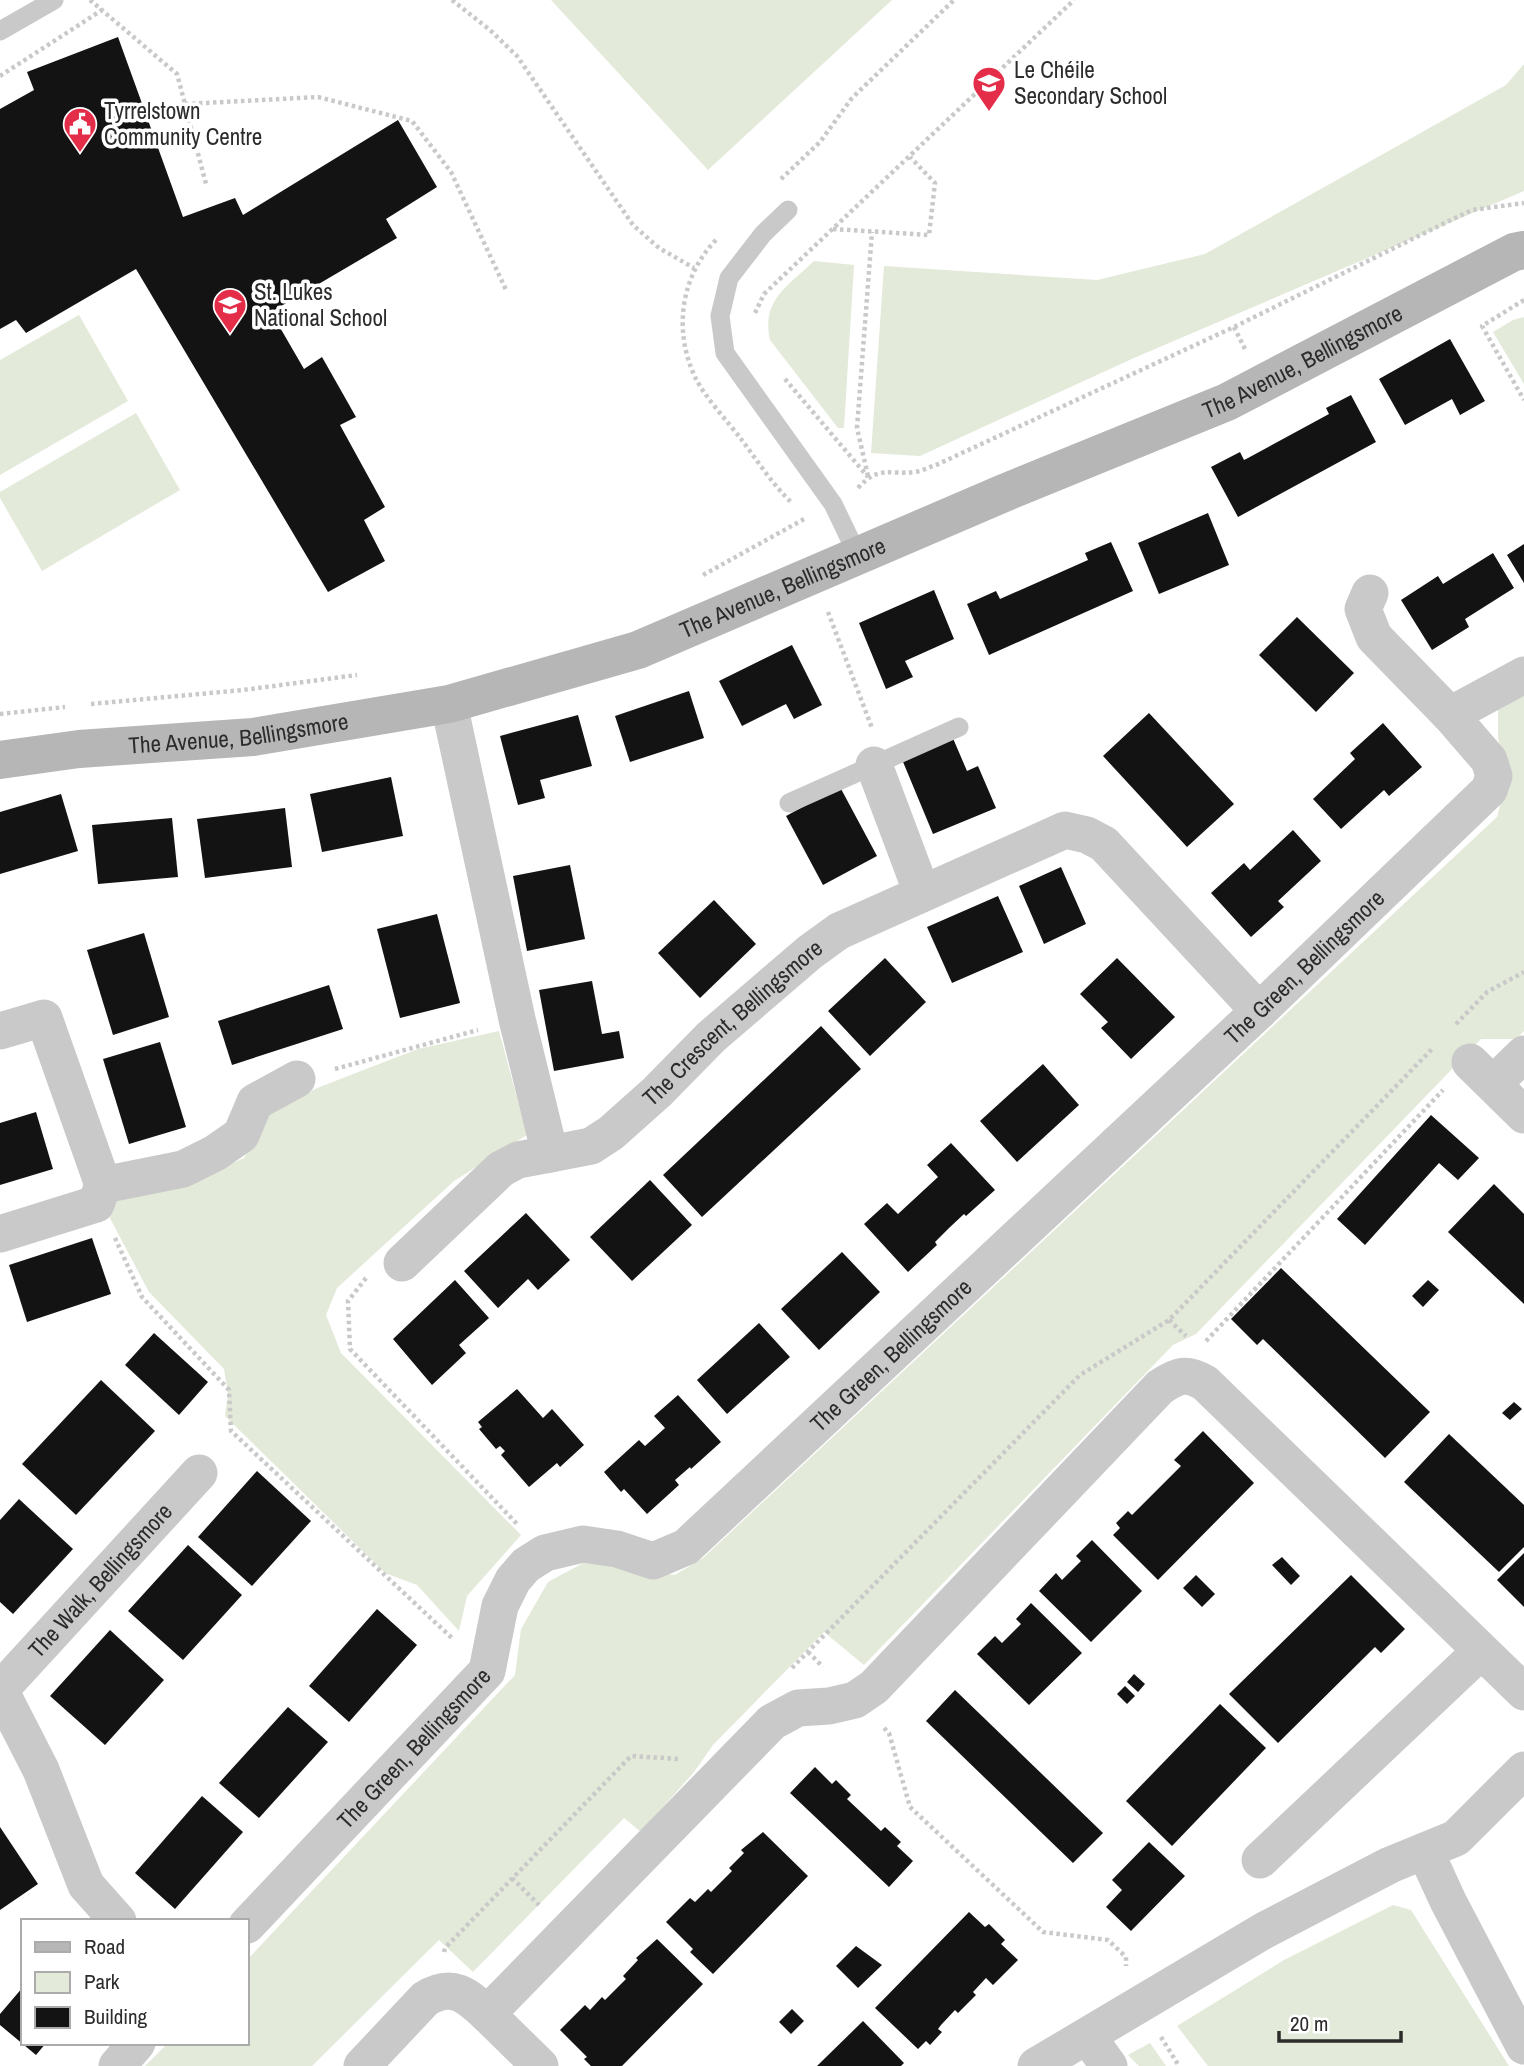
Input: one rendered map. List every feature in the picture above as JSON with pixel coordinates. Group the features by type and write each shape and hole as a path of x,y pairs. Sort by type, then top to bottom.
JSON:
{"street":[{"name":"The Avenue, Bellingsmore","path":"0,760 79,749 253,737 449,704 638,650 1004,493 1227,402 1519,251"},
{"name":"The Green, Bellingsmore","path":"248,1924 487,1671 500,1606 513,1580 526,1565 545,1553 583,1544 617,1549 653,1561 686,1547 1259,1011 1489,790 1494,776 1489,760 1450,715 1374,637 1363,609 1370,593"},
{"path":"1450,715 1524,675"},
{"path":"449,704 517,1019 550,1154"},
{"path":"874,765 922,893"},
{"name":"The Crescent, Bellingsmore","path":"402,1263 501,1169 518,1160 591,1146 611,1133 657,1092 711,1037 810,952 839,931 1065,830 1087,835 1104,844 1259,1011"},
{"path":"0,1031 44,1018 100,1195"},
{"path":"1524,1054 1482,1073 1524,1115"},
{"path":"0,1234 100,1195 183,1169 215,1153 241,1135 255,1102 297,1079"},
{"path":"487,2014 772,1722 798,1708 830,1706 855,1699 874,1687 1160,1387 1175,1376 1194,1377 1205,1383 1524,1692"},
{"name":"The Walk, Bellingsmore","path":"116,1919 86,1885 41,1770 0,1690 199,1473"},
{"path":"1260,1860 1481,1651"},
{"path":"1036,2066 1265,1930 1390,1865 1456,1838 1524,1770"},
{"path":"1425,1851 1448,1901 1524,2046"},
{"path":"362,2066 425,1999 438,1991 469,1997 540,2066"},
{"path":"1088,2036 1109,2066"},
{"path":"117,2066 135,2045"}],"lane":[{"path":"0,32 54,0"},
{"path":"788,210 763,234 729,278 720,316 725,353 833,504 858,556"},
{"path":"789,803 959,727"}],"path":[{"path":"90,0 177,74 206,184"},
{"path":"452,0 517,56 633,225 659,248 694,268"},
{"path":"773,187 820,142 852,98 954,0"},
{"path":"753,316 764,294 1074,0"},
{"path":"0,76 102,10"},
{"path":"185,104 318,97 412,121 451,172 507,292"},
{"path":"832,229 929,234 935,183 910,156"},
{"path":"698,578 853,494 868,477 883,471 914,472 936,465 1234,327 1472,210 1524,203"},
{"path":"868,477 858,428 872,232"},
{"path":"1524,300 1482,326 1524,400"},
{"path":"777,369 868,477"},
{"path":"815,575 874,734 874,765"},
{"path":"86,705 243,690 367,674"},
{"path":"0,714 72,706"},
{"path":"1452,1028 1487,992 1524,972"},
{"path":"297,1079 517,1019"},
{"path":"788,1672 1080,1375 1169,1320 1435,1045"},
{"path":"1194,1377 1199,1349 1482,1073"},
{"path":"100,1195 105,1216 142,1297 229,1390 231,1432 469,1654 489,1655"},
{"path":"402,1263 374,1266 348,1301 351,1349 545,1553"},
{"path":"808,1652 889,1733 910,1807 1043,1932 1108,1940 1126,1957 1125,1980 1180,2066"},
{"path":"438,1991 445,1948 631,1756 691,1760"}],"green space":[{"path":"551,0 892,0 708,170"},
{"path":"1524,64 1524,191 1134,358 920,456 871,453 884,266 1097,280 1205,254 1506,85"},
{"path":"814,261 854,265 844,428 838,428 770,340 769,314 773,304 786,286"},
{"path":"79,315 128,401 0,475 0,360"},
{"path":"1524,317 1524,384 1493,332"},
{"path":"136,413 180,490 42,571 0,498 0,492"},
{"path":"1524,695 1524,1031 1516,1039 1481,1039 1196,1334 1173,1345 864,1665 824,1632 713,1745 694,1772 641,1832 624,1818 473,1972 439,1940 312,2066 145,2066 166,2045 248,2045 248,1959 515,1675 521,1629 548,1582 585,1562 675,1575 703,1558 1497,817 1507,775 1498,738 1498,709"},
{"path":"499,1031 527,1135 454,1181 337,1288 326,1315 341,1353 521,1535 467,1596 459,1631 417,1585 385,1573 225,1416 228,1394 224,1369 149,1292 103,1205 197,1179 244,1158 269,1115 317,1088 418,1049"},
{"path":"1393,1905 1411,1910 1509,2066 1208,2066 1177,2026 1284,1960"},
{"path":"1150,2043 1166,2066 1139,2066 1128,2055"}],"building":[{"path":"118,37 183,217 235,198 243,215 398,120 437,187 386,219 397,238 271,312 304,369 322,357 356,417 340,425 385,507 364,520 385,561 328,592 136,269 26,333 16,320 0,329 0,109 34,90 27,72"},
{"path":"1450,339 1485,401 1460,415 1452,399 1405,425 1379,379"},
{"path":"1351,395 1376,442 1238,517 1211,467 1240,452 1244,460 1248,458 1329,414 1326,408"},
{"path":"1208,513 1229,565 1159,594 1138,543"},
{"path":"1111,542 1133,591 989,655 967,604 996,591 1000,599 1088,560 1085,553"},
{"path":"1524,544 1524,583 1507,555"},
{"path":"1493,553 1514,588 1465,619 1469,627 1432,650 1401,600 1438,576 1443,584"},
{"path":"934,590 954,639 905,661 913,677 886,689 859,623"},
{"path":"1297,617 1354,673 1316,712 1259,655"},
{"path":"792,645 822,705 794,719 786,704 742,726 719,681"},
{"path":"689,691 704,738 630,762 615,716"},
{"path":"1149,713 1234,804 1187,847 1103,756"},
{"path":"578,715 592,766 540,780 545,798 518,805 500,736"},
{"path":"1383,723 1422,767 1389,796 1384,790 1341,829 1313,799 1355,759 1350,753"},
{"path":"952,736 967,771 978,766 996,808 933,834 901,757"},
{"path":"391,777 403,836 322,852 310,794"},
{"path":"840,787 877,856 823,885 786,816"},
{"path":"61,794 78,851 0,874 0,812"},
{"path":"285,808 292,867 205,878 197,819"},
{"path":"172,818 178,877 98,884 92,825"},
{"path":"1293,830 1321,861 1278,901 1284,907 1251,937 1211,893 1244,863 1250,870"},
{"path":"570,865 585,939 527,951 513,876"},
{"path":"1061,867 1086,924 1044,944 1019,886"},
{"path":"998,896 1023,952 952,983 927,927"},
{"path":"714,900 756,944 700,998 658,953"},
{"path":"437,914 460,1003 400,1018 377,929"},
{"path":"144,933 169,1017 113,1035 87,950"},
{"path":"885,958 926,1002 870,1056 828,1011"},
{"path":"1117,958 1175,1017 1131,1059 1101,1028 1108,1022 1080,994"},
{"path":"592,981 602,1034 619,1031 624,1058 554,1071 539,990"},
{"path":"329,985 343,1029 232,1065 218,1021"},
{"path":"821,1026 861,1069 702,1217 663,1175"},
{"path":"160,1042 186,1127 129,1144 103,1059"},
{"path":"1043,1064 1079,1105 1017,1162 980,1121"},
{"path":"36,1112 53,1169 0,1185 0,1123"},
{"path":"1431,1115 1479,1158 1458,1180 1439,1163 1365,1245 1337,1219"},
{"path":"951,1143 995,1190 949,1228 935,1242 937,1245 908,1272 864,1224 887,1203 898,1214 938,1177 927,1165"},
{"path":"650,1180 692,1225 632,1281 590,1237"},
{"path":"1494,1184 1524,1214 1524,1304 1448,1232"},
{"path":"526,1213 570,1260 538,1290 528,1279 498,1308 464,1271"},
{"path":"92,1238 111,1294 27,1322 9,1265"},
{"path":"842,1252 880,1292 819,1350 781,1309"},
{"path":"1281,1268 1430,1412 1385,1458 1263,1339 1257,1345 1231,1319"},
{"path":"455,1280 489,1318 459,1345 466,1353 432,1385 393,1339"},
{"path":"1428,1280 1439,1290 1423,1307 1412,1296"},
{"path":"759,1323 790,1357 727,1414 697,1380"},
{"path":"154,1333 208,1382 179,1415 125,1365"},
{"path":"101,1380 155,1431 76,1515 22,1464"},
{"path":"517,1389 543,1418 552,1409 584,1445 560,1467 557,1463 529,1487 501,1455 505,1451 500,1446 496,1449 479,1429 482,1427 478,1422"},
{"path":"678,1395 721,1442 675,1480 679,1485 647,1514 624,1489 621,1492 604,1472 639,1440 645,1446 665,1428 654,1416"},
{"path":"1514,1402 1522,1409 1510,1420 1502,1413"},
{"path":"1203,1431 1254,1483 1158,1580 1113,1535 1120,1528 1116,1523 1128,1511 1132,1515 1181,1466 1174,1460"},
{"path":"1449,1434 1524,1505 1524,1547 1499,1572 1404,1482"},
{"path":"257,1471 311,1521 252,1586 198,1537"},
{"path":"19,1499 73,1549 13,1614 0,1602 0,1520"},
{"path":"1092,1540 1142,1591 1091,1642 1039,1591 1056,1573 1062,1580 1081,1561 1076,1556"},
{"path":"188,1545 242,1595 183,1660 128,1611"},
{"path":"1524,1553 1524,1607 1497,1580"},
{"path":"1282,1557 1300,1576 1291,1585 1272,1565"},
{"path":"1196,1575 1215,1594 1202,1607 1183,1588"},
{"path":"1351,1575 1405,1629 1381,1653 1375,1647 1278,1743 1229,1694"},
{"path":"1031,1603 1082,1653 1029,1705 977,1654 995,1636 1002,1643 1021,1624 1016,1619"},
{"path":"377,1609 417,1645 349,1722 309,1686"},
{"path":"110,1630 164,1680 105,1745 50,1696"},
{"path":"1134,1674 1145,1684 1138,1692 1127,1682"},
{"path":"1125,1686 1135,1696 1127,1704 1117,1694"},
{"path":"955,1690 1103,1833 1073,1863 926,1721"},
{"path":"1220,1704 1266,1748 1172,1846 1126,1801"},
{"path":"288,1707 328,1742 259,1818 219,1783"},
{"path":"815,1767 832,1784 836,1780 851,1795 847,1799 881,1831 885,1827 901,1842 897,1846 913,1861 889,1887 790,1793"},
{"path":"202,1796 243,1832 175,1909 135,1873"},
{"path":"0,1827 38,1884 0,1910"},
{"path":"763,1832 808,1876 713,1974 690,1952 693,1949 666,1922 690,1898 695,1902 708,1889 711,1892 732,1871 729,1868 744,1853 741,1850"},
{"path":"1149,1842 1185,1876 1131,1931 1106,1907 1122,1890 1112,1880"},
{"path":"969,1912 985,1927 989,1924 1005,1940 1001,1944 1018,1960 993,1985 986,1978 973,1992 976,1995 958,2013 955,2010 941,2025 938,2029 942,2032 930,2045 926,2041 918,2049 875,2008"},
{"path":"657,1939 703,1984 622,2066 591,2066 584,2059 587,2057 560,2030 585,2005 590,2010 602,1997 605,2000 626,1979 623,1976 638,1960 636,1958"},
{"path":"856,1946 882,1965 858,1988 836,1966"},
{"path":"21,1989 21,2042 0,2025 0,2014"},
{"path":"792,2009 804,2021 791,2034 779,2022"},
{"path":"863,2021 904,2063 901,2066 817,2066"},
{"path":"24,2045 44,2045 36,2055"}],"place":[{"name":"Le Chéile Secondary School","path":"989,113"},
{"name":"Tyrrelstown Community Centre","path":"80,154"},
{"name":"St. Lukes National School","path":"230,335"}]}
